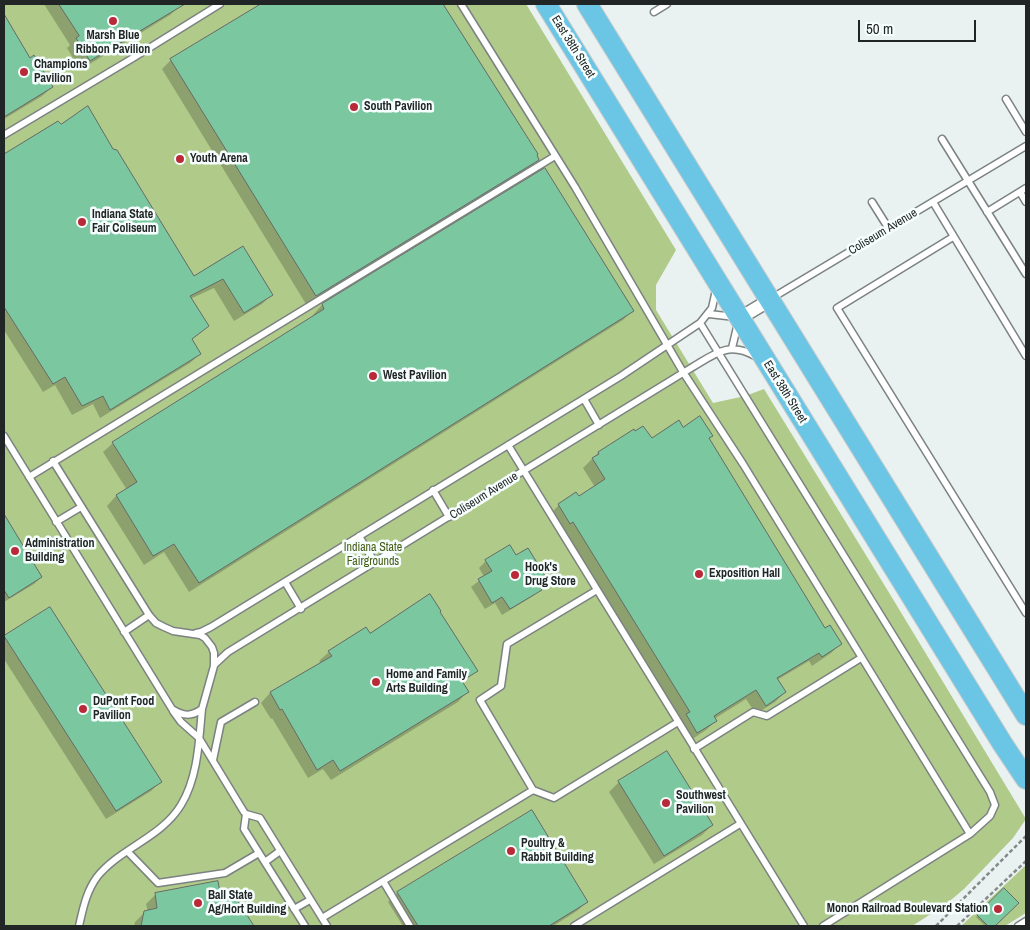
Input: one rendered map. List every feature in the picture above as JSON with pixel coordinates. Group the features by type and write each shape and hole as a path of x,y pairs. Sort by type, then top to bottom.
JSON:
{"main road":[{"name":"East 38th Street","path":"546,4 1026,779"},
{"path":"588,4 1026,715"}],"street":[{"name":"Coliseum Avenue","path":"740,318 770,300"}],"lane":[{"path":"4,135 220,4"},
{"path":"461,4 556,156 667,346 743,464 970,834"},
{"path":"654,12 667,4"},
{"path":"1006,99 1026,132"},
{"path":"942,139 1026,274"},
{"name":"Coliseum Avenue","path":"770,300 1026,146"},
{"path":"29,477 556,156"},
{"path":"987,212 1023,190 1026,202"},
{"path":"872,202 888,229"},
{"path":"933,202 1026,356"},
{"path":"954,237 838,308 1026,614"},
{"path":"192,633 201,632 211,627 584,399 700,323 709,314 714,304 716,286 711,271"},
{"path":"709,314 740,318 732,348 749,352 771,368"},
{"path":"700,323 990,792 995,806 990,816 970,834 823,926"},
{"name":"Coliseum Avenue","path":"214,666 228,652 683,372 718,353 732,348"},
{"path":"584,399 599,425"},
{"path":"4,436 172,709 181,722 199,738 213,760 246,814 244,829 305,926"},
{"path":"508,445 804,926"},
{"path":"53,461 149,616 156,623 164,627 200,635 208,642 214,653 214,666 202,709 191,781 180,806 158,830 106,868 97,877 82,906 79,926"},
{"path":"433,490 449,517"},
{"path":"56,522 81,506"},
{"path":"359,536 375,563"},
{"path":"284,582 300,609"},
{"path":"597,590 507,644 501,686 480,700 533,790 554,798 678,722"},
{"path":"124,632 149,616"},
{"path":"694,749 753,712 768,716 861,658"},
{"path":"213,760 221,722 255,702"},
{"path":"172,709 185,715 202,709"},
{"path":"322,918 533,790"},
{"path":"246,814 260,818 327,926"},
{"path":"574,926 740,824"},
{"path":"265,862 280,851"},
{"path":"128,852 158,883 225,874 259,853"},
{"path":"383,881 410,926"},
{"path":"294,909 310,900"},
{"path":"1018,926 1026,921"}],"path":[{"path":"936,926 1026,836"},
{"path":"957,926 1026,861"}],"green space":[{"name":"Indiana State Fairgrounds","path":"4,4 526,4 676,250 656,285 656,310 713,403 745,396 764,389 1026,819 1013,838 964,889 945,905 912,926 4,926"},
{"path":"1026,865 1026,913 1005,926 961,926"}],"building":[{"name":"Marsh Blue Ribbon Pavilion","path":"59,4 185,4 90,61 76,38 79,36"},
{"name":"South Pavilion","path":"261,4 443,4 538,154 539,160 316,296 170,59"},
{"name":"Champions Pavilion","path":"4,14 30,58 34,55 53,87 4,117"},
{"name":"Indiana State Fair Coliseum","path":"88,106 113,149 117,150 194,276 243,246 273,295 244,313 223,279 190,296 209,326 192,339 201,354 110,410 103,396 82,406 65,377 53,384 4,307 4,154 58,121 61,124"},
{"name":"West Pavilion","path":"545,168 634,311 199,583 174,544 153,556 116,495 137,482 112,442 324,309 322,304"},
{"name":"Exposition Hall","path":"700,416 713,436 709,438 825,628 830,625 842,644 822,657 819,653 777,678 786,692 766,706 756,690 714,716 717,721 697,733 686,714 690,712 573,522 570,524 558,504 576,492 579,496 605,479 592,458 599,454 598,452 634,429 635,431 643,426 652,438 679,420 683,427"},
{"name":"Administration Building","path":"4,514 42,577 9,598 4,590"},
{"name":"Hook's Drug Store","path":"510,545 516,555 528,548 547,579 538,584 542,590 510,609 502,597 492,603 478,579 492,571 485,560"},
{"name":"Home and Family Arts Building","path":"430,594 478,671 462,681 469,692 340,771 333,760 317,770 282,709 280,710 270,692 332,656 328,651 366,627 370,633"},
{"name":"DuPont Food Pavilion","path":"50,607 162,782 116,811 4,636"},
{"name":"Southwest Pavilion","path":"667,751 713,825 664,856 618,781"},
{"name":"Poultry & Rabbit Building","path":"532,810 588,902 549,926 418,926 397,892"},
{"name":"Ball State Ag/Hort Building","path":"218,881 221,898 234,895 254,926 141,926 144,911 157,908 155,893"},
{"name":"Monon Railroad Boulevard Station","path":"1004,888 1019,903 995,926 988,926 977,915"}],"place":[{"name":"Marsh Blue Ribbon Pavilion","path":"113,21"},
{"name":"Champions Pavilion","path":"24,72"},
{"name":"South Pavilion","path":"354,107"},
{"name":"Youth Arena","path":"180,159"},
{"name":"Indiana State Fair Coliseum","path":"82,222"},
{"name":"West Pavilion","path":"373,376"},
{"name":"Administration Building","path":"15,551"},
{"name":"Exposition Hall","path":"699,574"},
{"name":"Hook's Drug Store","path":"515,575"},
{"name":"Home and Family Arts Building","path":"376,682"},
{"name":"DuPont Food Pavilion","path":"83,709"},
{"name":"Southwest Pavilion","path":"666,803"},
{"name":"Poultry & Rabbit Building","path":"511,851"},
{"name":"Ball State Ag/Hort Building","path":"198,903"},
{"name":"Monon Railroad Boulevard Station","path":"998,909"}]}
